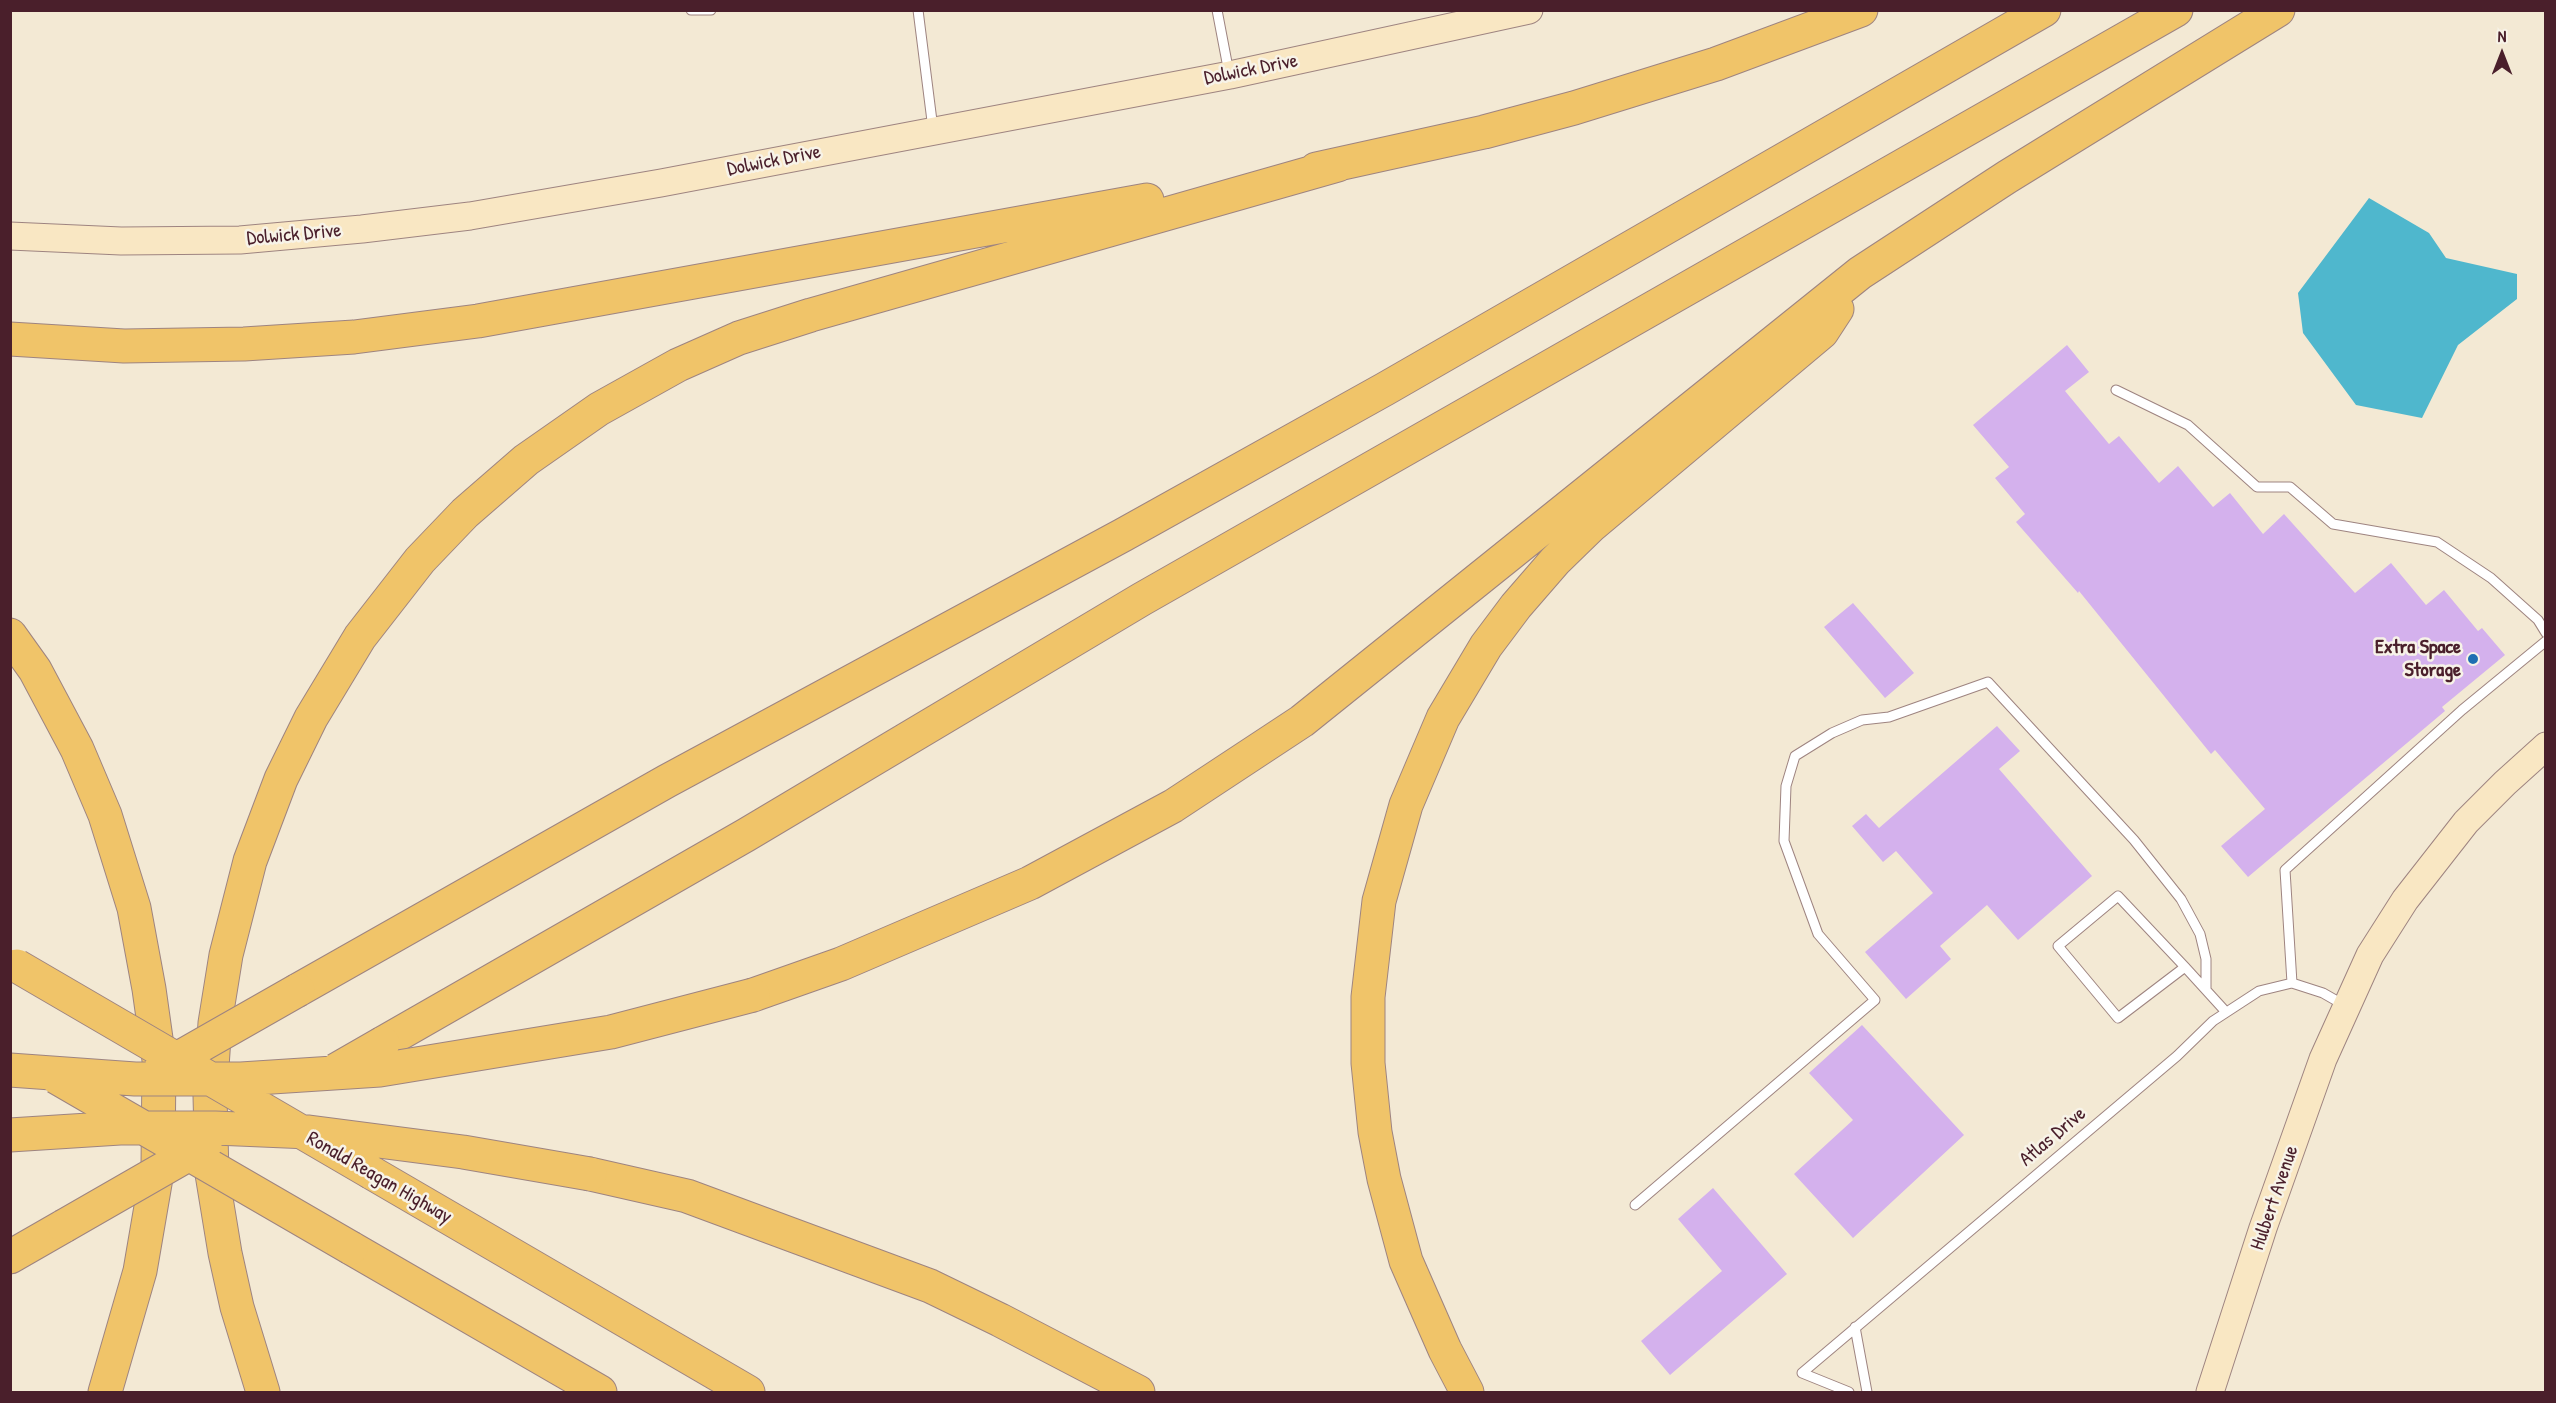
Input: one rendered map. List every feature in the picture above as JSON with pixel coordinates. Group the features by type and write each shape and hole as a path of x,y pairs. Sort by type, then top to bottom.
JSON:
{"highway":[{"path":"10,339 124,346 244,344 354,337 478,321 1338,165 1484,132 1574,108 1716,64 1861,10"},
{"path":"10,1153 667,781 1123,535 1364,400 2044,10"},
{"path":"10,1257 786,812 1153,594 2176,10"},
{"path":"10,1070 135,1079 242,1079 380,1070 611,1032 753,995 841,964 1030,883 1173,806 1302,721 1860,273 2007,177 2278,10"},
{"path":"263,1392 237,1307 225,1253 212,1174 211,1086 215,1023 226,955 250,861 286,769 311,718 360,637 420,560 465,513 526,460 599,409 678,365 739,338 822,312 1338,165"},
{"path":"1467,1392 1444,1350 1406,1261 1384,1179 1375,1132 1370,1086 1368,997 1379,901 1406,805 1443,718 1486,646 1516,606 1555,561 1592,525 1822,332 1860,273"},
{"path":"10,635 35,670 77,749 105,815 134,908 159,1060 158,1166 140,1271 105,1392"},
{"name":"Ronald Reagan Highway","path":"14,964 748,1392"},
{"path":"10,1050 600,1392"},
{"path":"10,1135 120,1128 215,1128 309,1132 463,1152 590,1174 687,1196 930,1286 1138,1392"}],"main road":[{"name":"Dolwick Drive","path":"10,236 121,241 240,240 470,216 1230,75 1529,10"},
{"name":"Hulbert Avenue","path":"2210,1392 2323,1059 2345,1005 2370,955 2405,900 2466,822 2546,746"}],"lane":[{"path":"691,10 711,10"},
{"path":"918,10 934,131"},
{"path":"1217,10 1230,75"},
{"path":"2116,390 2188,425 2257,487 2290,487 2333,524 2437,542 2491,578 2538,620 2546,633"},
{"path":"2345,1005 2323,993 2292,983 2286,870 2462,710 2546,641"},
{"path":"1635,1205 1875,1000 1818,934 1784,841 1786,786 1795,756 1832,733 1862,720 1889,717 1988,682 2134,840 2181,899 2200,934 2206,959 2206,990"},
{"path":"2185,967 2118,1018 2058,946 2118,896 2185,967 2226,1012"},
{"name":"Atlas Drive","path":"1849,1392 1802,1373 2177,1056 2213,1021 2259,991 2292,983"},
{"path":"1855,1327 1867,1392"}],"water":[{"path":"2369,198 2429,233 2446,258 2517,274 2517,299 2458,345 2422,418 2356,405 2303,333 2298,293"}],"building":[{"path":"2067,345 2089,372 2065,391 2109,444 2119,436 2159,483 2178,466 2213,507 2230,493 2263,534 2284,514 2355,593 2391,563 2426,605 2444,590 2478,631 2482,628 2505,655 2442,707 2445,711 2248,877 2221,846 2265,809 2215,750 2211,754 2079,591 2078,593 2016,522 2025,514 1995,478 2009,467 1973,425"},
{"path":"1853,603 1914,673 1885,698 1824,627"},
{"path":"1997,726 2020,751 1999,769 2092,876 2018,940 1987,905 1940,946 1951,959 1906,999 1865,952 1933,893 1896,851 1883,862 1852,826 1866,814 1879,828"},
{"path":"1862,1025 1964,1135 1853,1238 1794,1174 1853,1120 1809,1073"},
{"path":"1713,1188 1787,1274 1670,1375 1641,1341 1722,1271 1678,1219"}],"place":[{"name":"Extra Space Storage","path":"2473,659"}]}
